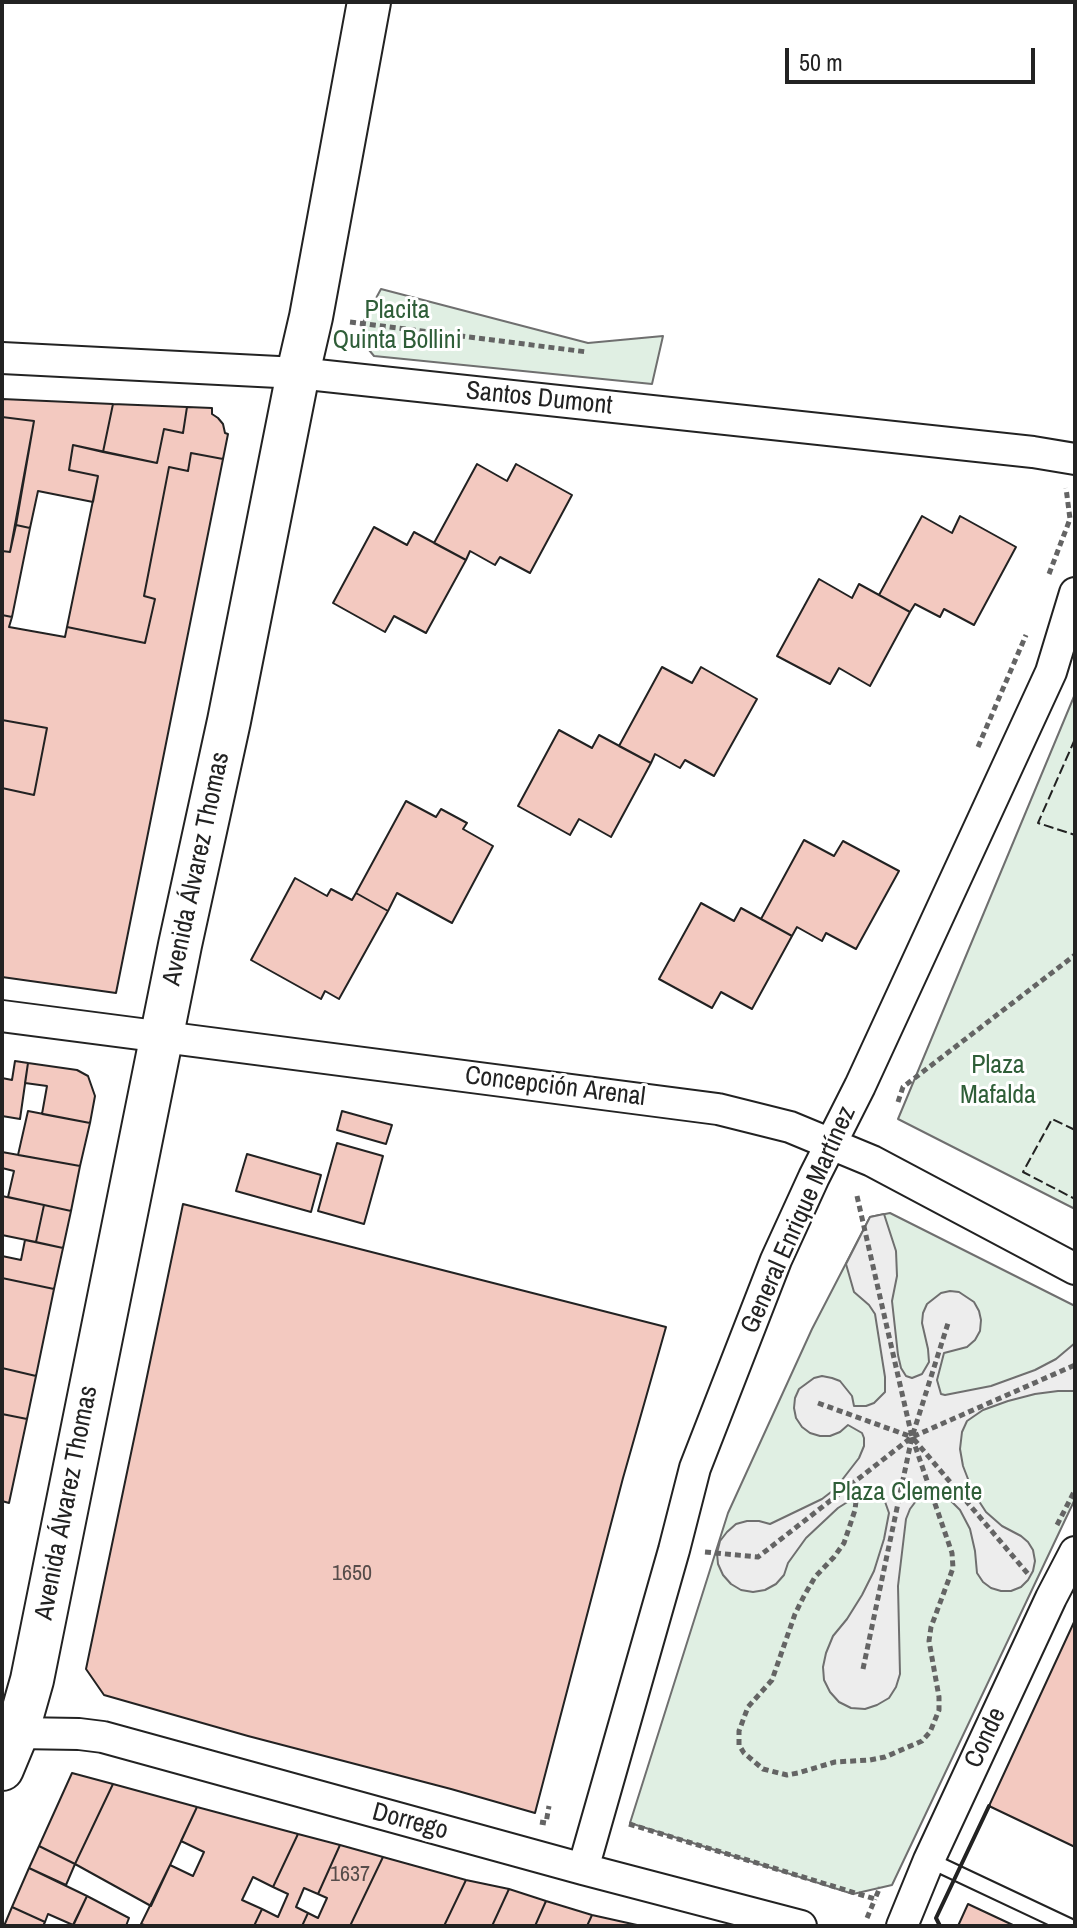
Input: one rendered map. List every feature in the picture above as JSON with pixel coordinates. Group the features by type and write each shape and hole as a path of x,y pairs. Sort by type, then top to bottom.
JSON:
{"main road":[{"name":"Avenida Álvarez Thomas","path":"7,1746 32,1680 311,317 369,2"}],"street":[{"name":"Santos Dumont","path":"2,358 298,373 1033,452 1070,471"},
{"name":"General Enrique Martínez","path":"583,1869 695,1468 776,1260 1051,672 1075,593"},
{"name":"Concepción Arenal","path":"2,1016 718,1109 790,1127 872,1161 1075,1269"},
{"name":"Conde","path":"902,1926 929,1860 1075,1552"},
{"name":"Dorrego","path":"7,1746 79,1734 103,1737 801,1926"}],"lane":[{"path":"929,1860 1069,1926"}],"path":[{"path":"350,322 587,352"},
{"path":"1048,577 1070,519 1070,471"},
{"path":"977,748 1026,635"},
{"path":"898,1102 903,1087 1075,955"},
{"path":"852,1484 855,1510 844,1543 815,1577 804,1596 772,1680 748,1707 739,1731 739,1745 744,1753 763,1769 787,1775 835,1762 885,1757 922,1741 935,1724 939,1710 929,1641 931,1627 953,1568 952,1553 912,1437 857,1196"},
{"path":"863,1669 912,1437 949,1320"},
{"path":"674,1550 758,1557 912,1437 1075,1365"},
{"path":"818,1403 912,1437 1051,1598"},
{"path":"618,1821 875,1899"},
{"path":"867,1918 881,1885"}],"green space":[{"name":"Placita Quinta Bollini","path":"381,289 588,343 663,336 652,384 374,356 360,339 362,324"},
{"name":"Plaza Mafalda","path":"1075,694 1075,1209 898,1119"},
{"name":"Plaza Clemente","path":"890,1213 1075,1306 1075,1499 892,1885 853,1894 630,1823 728,1513 812,1329 870,1217"}],"shaded area":[{"path":"884,1214 896,1251 897,1276 892,1301 898,1355 906,1376 912,1378 922,1374 929,1362 922,1323 927,1304 941,1293 950,1291 959,1292 974,1302 981,1320 975,1340 967,1347 944,1353 937,1380 941,1394 991,1386 1035,1370 1056,1359 1075,1343 1075,1391 1035,1394 1008,1401 983,1410 967,1421 960,1449 973,1492 986,1512 1028,1542 1035,1561 1033,1571 1021,1587 1011,1591 991,1588 977,1573 970,1529 960,1510 949,1499 933,1493 919,1497 906,1519 898,1586 900,1674 889,1698 865,1709 851,1708 839,1702 824,1680 823,1667 833,1636 847,1619 874,1571 889,1513 883,1496 870,1491 838,1508 806,1538 776,1584 765,1590 741,1590 731,1584 718,1564 717,1553 720,1541 736,1524 759,1521 770,1524 822,1499 835,1489 859,1458 864,1446 862,1433 848,1425 830,1436 810,1433 796,1418 795,1398 799,1389 822,1376 840,1381 852,1396 854,1406 874,1403 885,1392 875,1314 854,1292 846,1264 870,1217"}],"building":[{"path":"2,399 113,404 103,452 73,445 69,470 98,476 93,502 38,491 30,528 16,525 34,421 2,417"},
{"path":"113,404 187,407 183,433 164,429 157,463 103,452"},
{"path":"187,407 212,408 212,414 228,434 223,459 191,453 188,471 169,467 144,596 155,599 145,643 67,627 98,476 69,470 73,445 157,463 164,429 183,433"},
{"path":"2,417 34,421 10,552 2,551"},
{"path":"191,453 223,459 116,993 2,977 2,788 34,795 47,728 2,720 2,615 12,617 9,627 65,637 67,627 145,643 155,599 144,596 169,467 188,471"},
{"path":"477,464 507,481 516,464 572,495 530,573 500,557 495,565 470,551 466,560 434,543"},
{"path":"922,516 952,533 960,516 1016,547 974,625 944,609 940,617 915,604 910,612 879,595"},
{"path":"16,525 30,528 12,617 2,615 2,551 10,552"},
{"path":"374,527 407,545 414,532 466,560 426,633 394,616 385,632 333,603"},
{"path":"819,579 852,598 859,584 910,612 870,686 839,668 830,684 777,656"},
{"path":"662,667 692,683 701,667 757,699 714,776 685,760 680,768 655,754 651,763 619,746"},
{"path":"2,720 47,728 34,795 2,788"},
{"path":"559,730 592,748 599,735 651,763 611,837 579,819 570,835 518,806"},
{"path":"406,801 436,817 441,809 467,823 463,829 493,846 452,923 397,893 388,911 356,893"},
{"path":"804,840 834,856 843,841 899,871 856,949 826,933 822,941 797,927 792,936 761,919"},
{"path":"295,878 327,896 331,889 352,900 356,893 388,911 339,999 325,991 321,999 251,960"},
{"path":"701,903 734,921 741,908 792,936 752,1009 721,992 712,1008 659,979"},
{"path":"15,1061 28,1063 20,1119 2,1116 2,1078 12,1080"},
{"path":"28,1063 77,1070 88,1076 95,1096 90,1123 42,1114 47,1086 25,1083"},
{"path":"28,1111 90,1123 80,1166 18,1155"},
{"path":"342,1111 392,1125 386,1144 337,1130"},
{"path":"337,1143 383,1156 364,1224 318,1211"},
{"path":"2,1152 80,1166 71,1211 8,1197 14,1171 2,1168"},
{"path":"247,1154 321,1175 311,1212 236,1191"},
{"path":"2,1196 44,1205 36,1242 2,1235"},
{"path":"183,1204 666,1327 535,1813 104,1695 86,1669"},
{"path":"44,1205 71,1211 63,1248 36,1242"},
{"path":"25,1240 63,1248 54,1289 2,1278 2,1256 21,1260"},
{"path":"2,1278 54,1289 36,1376 2,1368"},
{"path":"2,1368 36,1376 27,1419 2,1414"},
{"path":"2,1414 27,1419 9,1503 2,1501"},
{"path":"1075,1620 1075,1847 989,1806"},
{"path":"72,1773 113,1784 75,1864 39,1846"},
{"path":"113,1784 197,1807 151,1906 75,1864"},
{"path":"197,1807 298,1834 273,1887 253,1877 242,1900 262,1909 254,1926 141,1924 170,1865 193,1876 204,1852 181,1841"},
{"path":"298,1834 340,1845 318,1894 304,1888 296,1907 308,1913 302,1926 254,1926 262,1909 278,1917 288,1894 273,1887"},
{"path":"340,1845 383,1857 350,1926 302,1926 308,1913 318,1918 327,1898 318,1894"},
{"path":"39,1846 75,1864 66,1885 29,1868"},
{"path":"383,1857 466,1880 444,1926 350,1926"},
{"path":"29,1868 87,1896 73,1925 48,1914 45,1922 12,1907"},
{"path":"466,1880 509,1889 492,1926 444,1926"},
{"path":"509,1889 546,1901 535,1926 492,1926"},
{"path":"87,1896 129,1918 126,1926 73,1926"},
{"path":"546,1901 592,1915 587,1926 535,1926"},
{"path":"968,1904 1015,1926 958,1926"},
{"path":"12,1907 45,1922 43,1926 4,1926"},
{"path":"592,1915 637,1925 587,1926"}],"fence":[{"path":"1075,739 1038,823 1075,835"},
{"path":"1075,1130 1052,1119 1023,1172 1075,1199"}],"wall":[{"path":"940,1926 936,1918 989,1806"}]}
